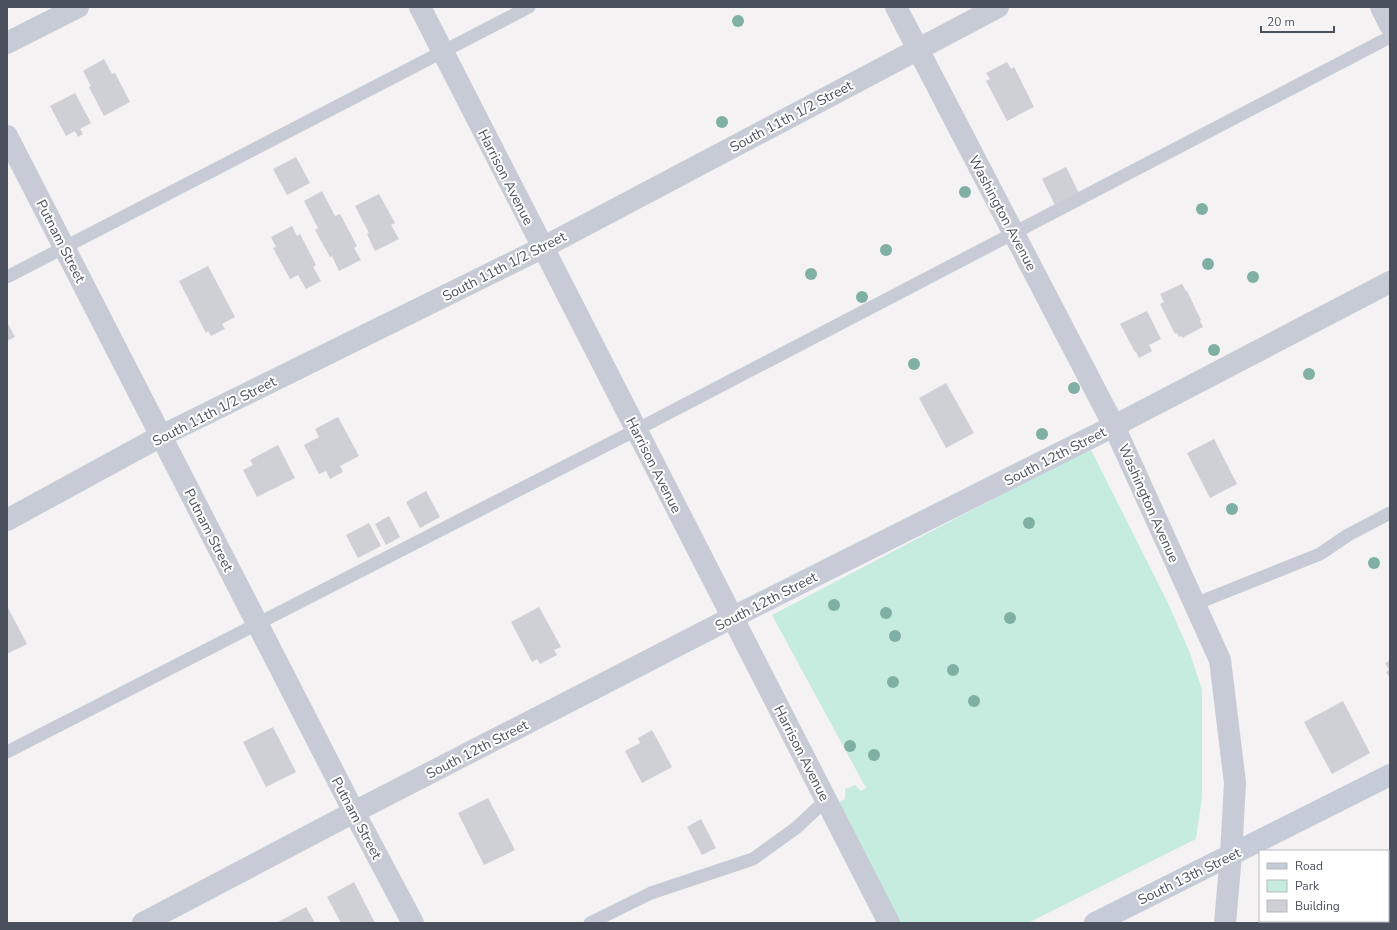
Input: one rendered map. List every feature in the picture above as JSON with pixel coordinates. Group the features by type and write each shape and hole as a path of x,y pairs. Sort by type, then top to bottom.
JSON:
{"main road":[{"name":"South 13th Street","path":"1095,923 1390,775"}],"street":[{"path":"7,43 78,7"},
{"name":"Harrison Avenue","path":"420,7 542,248 889,923"},
{"name":"Washington Avenue","path":"896,7 917,50 1114,426 1220,660 1235,783 1232,855 1225,923"},
{"name":"South 11th 1/2 Street","path":"7,520 161,436 542,248 998,7"},
{"path":"1381,7 1390,25"},
{"name":"Putnam Street","path":"7,136 257,624 413,923"},
{"name":"South 12th Street","path":"143,923 354,812 733,617 1114,426 1390,282"}],"lane":[{"path":"7,277 529,7"},
{"path":"7,752 636,430 1390,37"},
{"path":"1195,604 1320,554 1348,535 1390,513"},
{"path":"590,923 651,893 753,859 796,828 826,800"}],"green space":[{"path":"1090,448 1166,599 1190,653 1202,690 1202,797 1196,839 1028,923 895,923 835,804 845,799 845,789 855,785 861,791 866,788 772,615"}],"building":[{"path":"104,59 112,74 115,73 130,102 104,116 89,87 91,86 83,71"},
{"path":"1007,62 1011,69 1014,67 1034,107 1007,121 986,81 990,79 986,73"},
{"path":"75,93 91,123 80,129 83,134 78,137 75,131 66,136 50,106"},
{"path":"296,157 310,183 287,195 273,169"},
{"path":"1066,167 1079,193 1055,205 1042,179"},
{"path":"322,191 335,216 340,214 357,246 354,248 361,260 339,271 332,256 330,257 315,230 318,228 304,201"},
{"path":"379,194 395,223 391,225 399,239 375,251 367,234 369,233 355,206"},
{"path":"292,226 297,236 300,234 316,265 313,267 321,281 306,289 298,275 290,279 273,248 276,247 271,237"},
{"path":"208,266 235,317 222,324 225,329 211,336 208,331 206,333 179,281"},
{"path":"1182,284 1187,291 1203,327 1182,338 1182,336 1179,337 1177,333 1175,334 1160,304 1164,302 1160,294"},
{"path":"1147,311 1161,339 1149,345 1152,351 1139,358 1120,324"},
{"path":"7,322 15,337 7,341"},
{"path":"946,383 974,433 946,448 919,398"},
{"path":"338,417 359,456 340,466 343,472 330,479 326,471 319,474 304,445 319,437 315,429"},
{"path":"1214,439 1237,484 1210,498 1187,453"},
{"path":"278,445 295,478 257,497 243,470 253,465 250,460"},
{"path":"426,491 440,517 420,528 406,502"},
{"path":"389,516 400,537 386,545 375,524"},
{"path":"369,523 381,546 358,558 346,535"},
{"path":"7,606 27,644 7,654"},
{"path":"539,607 561,647 554,650 557,655 540,664 537,659 532,662 511,622"},
{"path":"1390,660 1390,678 1386,672 1389,670 1385,663"},
{"path":"1343,701 1370,753 1332,774 1304,722"},
{"path":"273,727 296,772 266,787 243,742"},
{"path":"652,730 672,767 642,783 625,751 640,743 638,738"},
{"path":"488,798 515,850 484,865 458,813"},
{"path":"701,819 716,848 702,855 687,827"},
{"path":"354,882 375,923 341,923 327,897"},
{"path":"306,907 315,923 278,923 278,922"}]}
